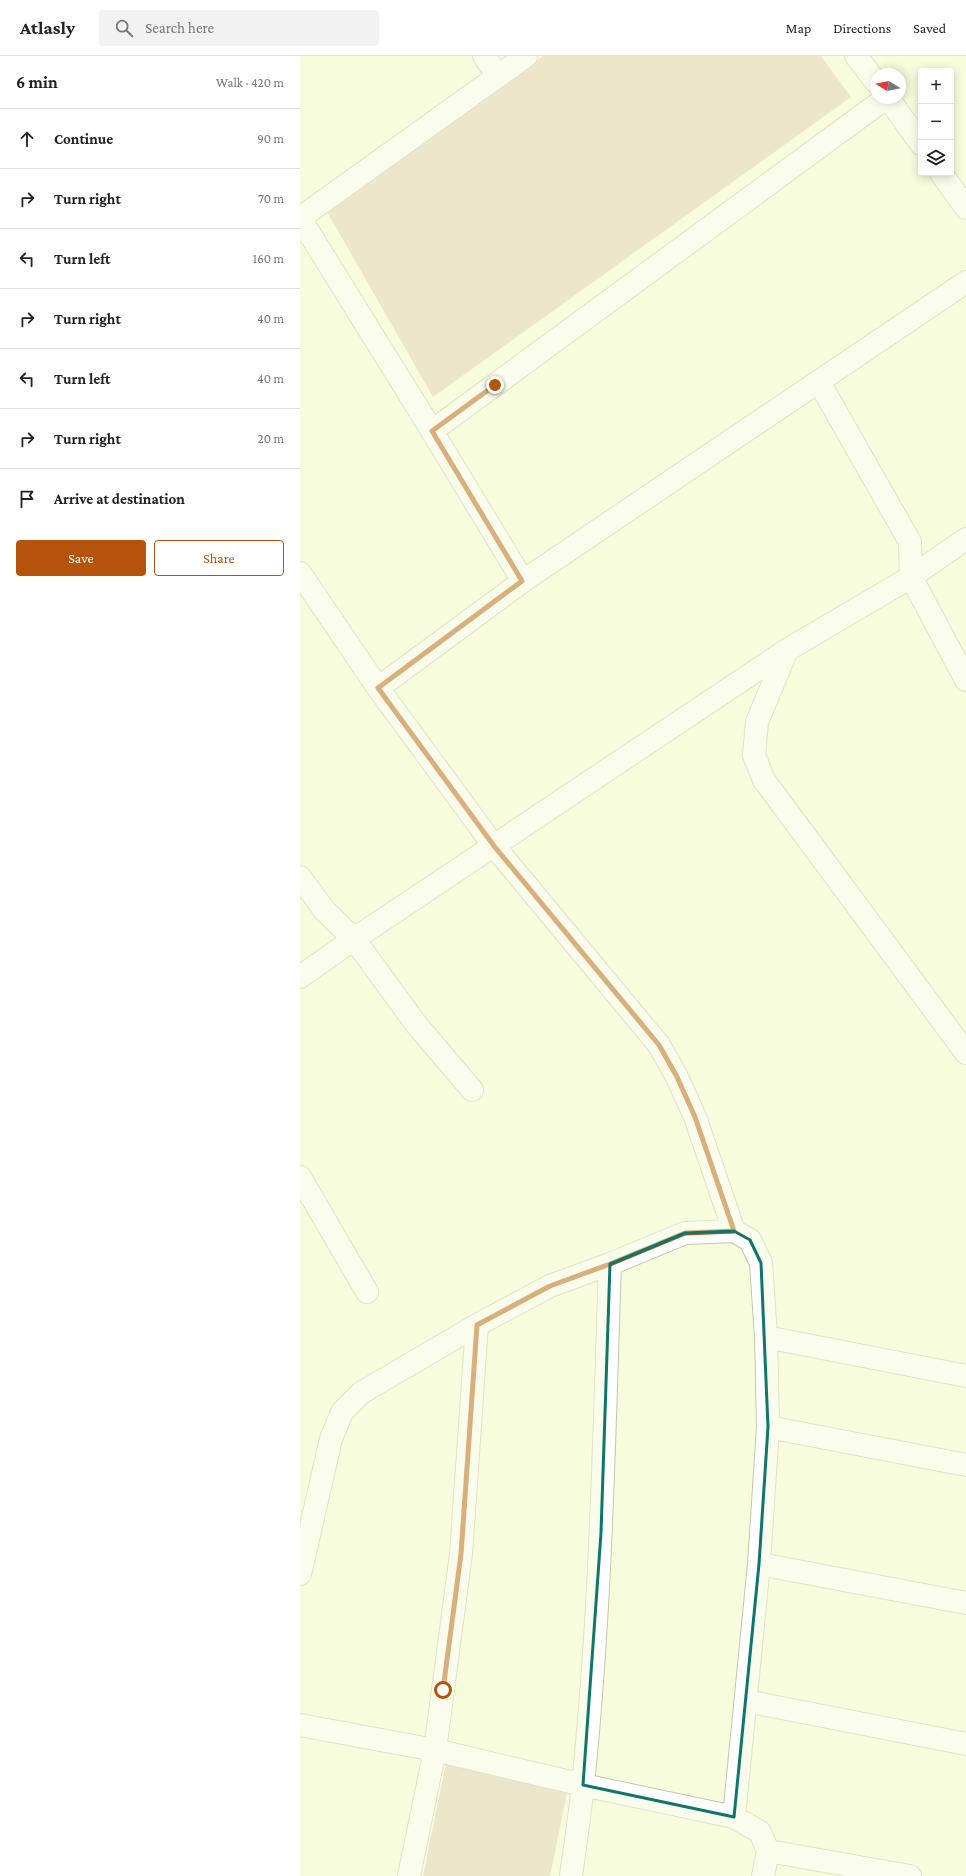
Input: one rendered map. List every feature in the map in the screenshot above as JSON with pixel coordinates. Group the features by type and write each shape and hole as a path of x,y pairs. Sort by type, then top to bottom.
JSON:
{"street":[{"path":"484,56 498,76"},
{"path":"522,581 432,431 300,218 526,56"},
{"path":"856,56 870,74"},
{"path":"432,431 879,104"},
{"path":"891,104 918,140"},
{"path":"943,176 966,208"},
{"path":"378,688 522,581 966,282"},
{"path":"819,382 910,542 911,577 966,680"},
{"path":"300,977 354,939 787,650 911,577 966,538"},
{"path":"300,573 378,688 494,846 659,1045 677,1077 695,1117 734,1231"},
{"path":"787,650 758,722 754,755 764,780 966,1053"},
{"path":"300,877 325,911 354,939 416,1024 472,1090"},
{"path":"300,1176 367,1292"},
{"path":"300,1574 331,1439 342,1412 361,1393 477,1325 550,1286 610,1264 685,1233 734,1231 750,1240 761,1262 766,1337 768,1427 759,1564 734,1817"},
{"path":"571,1876 583,1785 596,1619 601,1533 610,1264"},
{"path":"409,1876 435,1750 461,1554 477,1325"},
{"path":"766,1337 966,1376"},
{"path":"768,1427 966,1465"},
{"path":"759,1564 966,1602"},
{"path":"746,1701 966,1744"},
{"path":"300,1725 435,1750 583,1785 734,1817 760,1832 768,1851 763,1876"},
{"path":"768,1851 910,1876"}],"highlighted area":[{"path":"734,1231 750,1240 761,1263 768,1427 759,1564 734,1817 583,1785 601,1533 610,1264 685,1233"}],"shaded area":[{"path":"543,56 821,56 851,97 433,397 326,210"},
{"path":"447,1758 569,1783 550,1876 423,1876"}],"route":[{"path":"443,1690 461,1554 477,1325 550,1286 610,1264 685,1233 734,1231 695,1117 677,1077 659,1045 494,846 378,688 522,581 432,431 495,385"}]}
